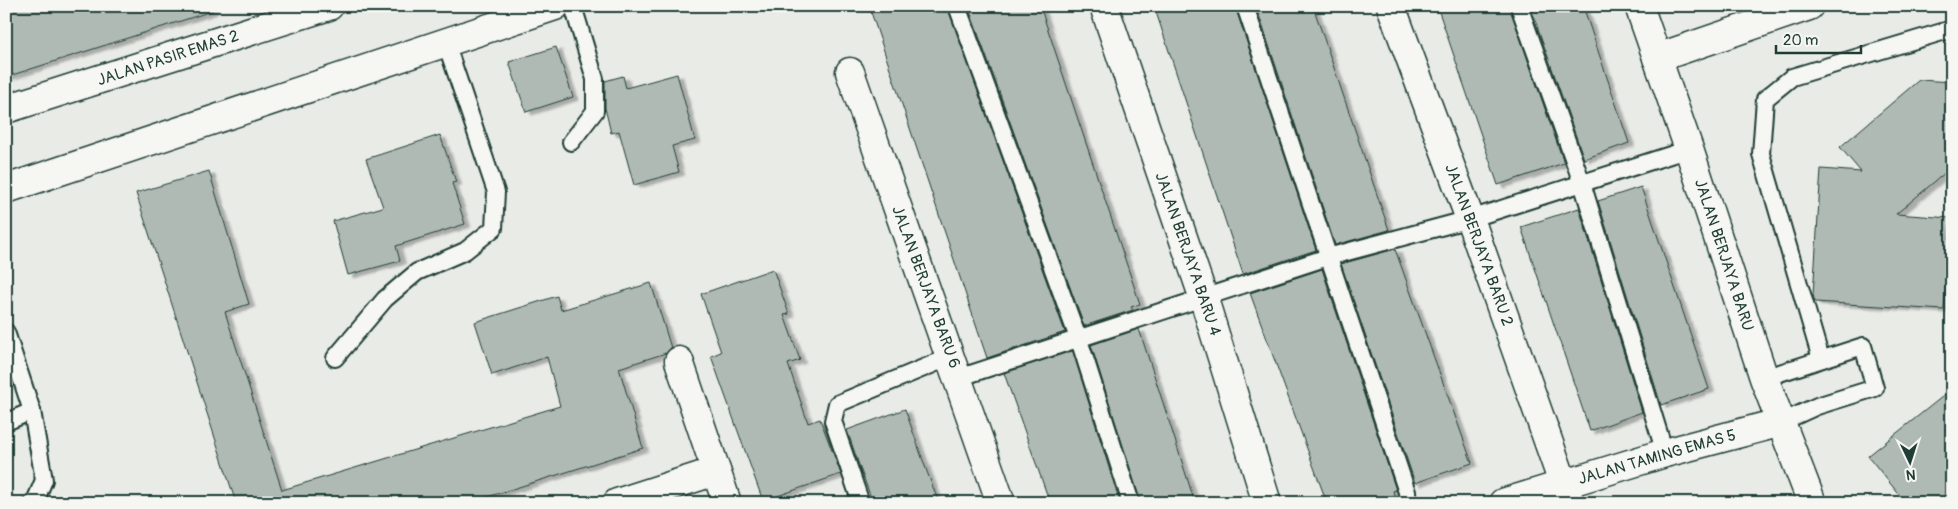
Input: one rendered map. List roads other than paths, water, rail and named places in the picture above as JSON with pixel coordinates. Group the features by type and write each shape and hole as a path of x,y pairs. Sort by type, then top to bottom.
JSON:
{"street":[{"name":"JALAN PASIR EMAS 2","path":"6,109 329,6"},
{"path":"6,189 555,6"},
{"name":"JALAN BERJAYA BARU 4","path":"1104,6 1204,299 1267,503"},
{"name":"JALAN BERJAYA BARU 2","path":"1391,6 1470,218 1567,494"},
{"name":"JALAN BERJAYA BARU","path":"1639,6 1689,149 1764,378 1812,503"},
{"path":"1657,58 1809,6"},
{"name":"JALAN BERJAYA BARU 6","path":"850,72 1001,503"},
{"path":"679,361 727,503"},
{"name":"JALAN TAMING EMAS 5","path":"1503,503 1567,494 1665,453 1782,422"},
{"path":"617,503 716,471"}],"lane":[{"path":"571,142 595,112 595,79 573,6"},
{"path":"957,6 1078,340 1131,503"},
{"path":"1245,6 1407,492 1408,503"},
{"path":"1519,6 1582,183 1665,453"},
{"path":"1821,359 1762,154 1765,99 1792,77 1952,29"},
{"path":"335,358 385,299 417,272 465,251 494,228 496,192 446,43"},
{"path":"861,503 833,421 837,404 954,367 1078,340 1328,257 1470,218 1689,149"},
{"path":"6,332 32,411 44,480 36,499 32,503"},
{"path":"1764,378 1863,346 1875,388 1817,406 1782,422"},
{"path":"6,422 32,411"}]}
